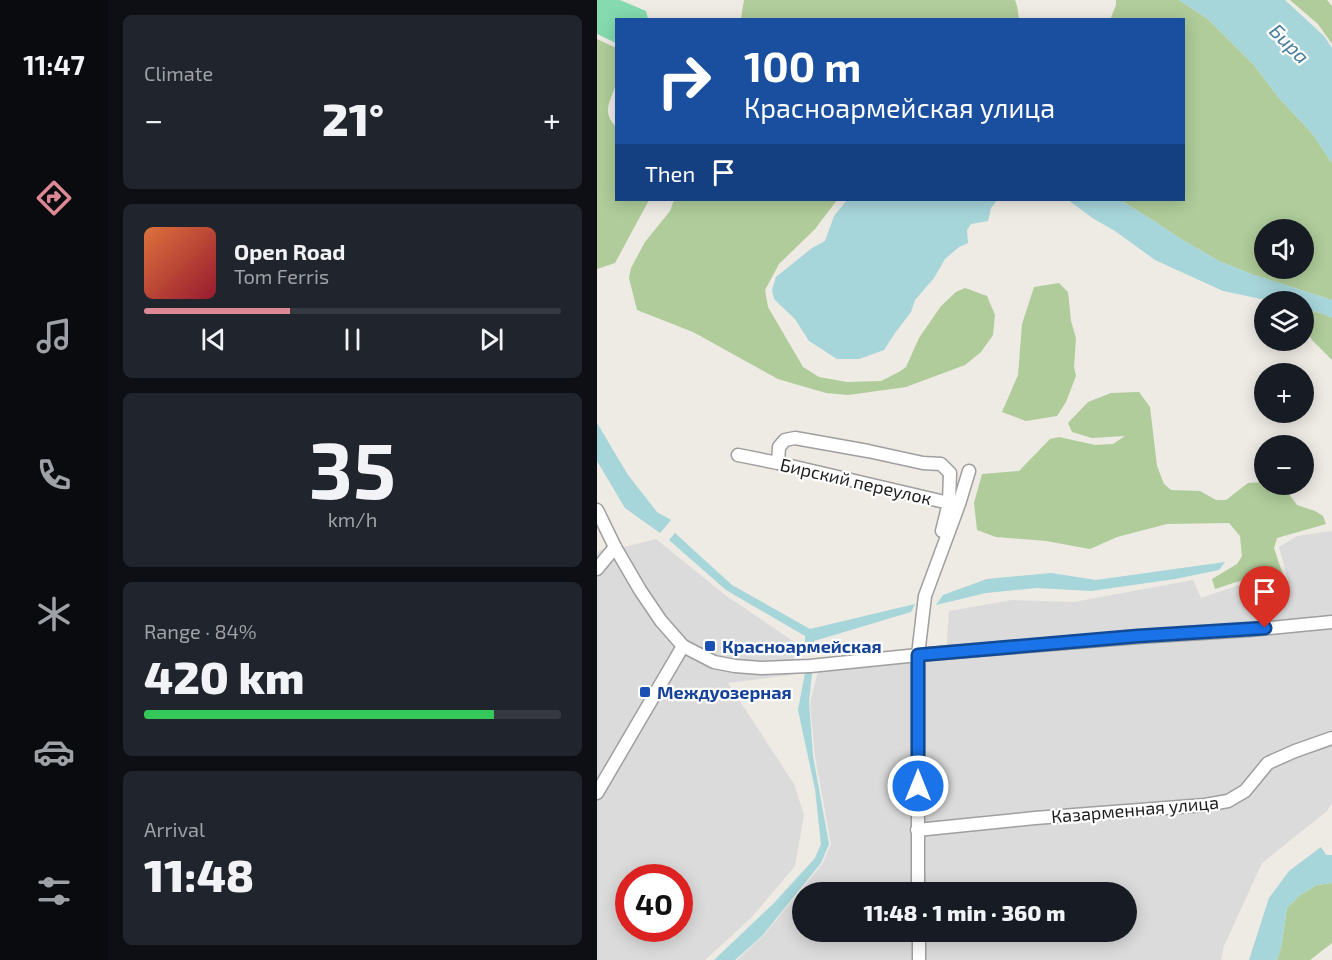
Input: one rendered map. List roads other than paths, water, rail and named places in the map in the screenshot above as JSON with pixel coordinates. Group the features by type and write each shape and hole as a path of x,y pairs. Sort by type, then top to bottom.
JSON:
{"street":[{"path":"777,463 779,447 785,440 795,438 923,463 941,464 950,473 949,503"},
{"name":"Бирский переулок","path":"738,455 949,503 925,596"},
{"path":"918,882 918,655 925,596 969,471"},
{"path":"597,510 640,590 661,621 683,646 714,662 735,666 761,668 810,666 1138,636 1249,630 1332,622"},
{"path":"597,569 615,547"},
{"path":"597,794 683,646"},
{"name":"Казарменная улица","path":"918,830 1035,818 1205,805 1228,801 1245,791 1268,763 1332,738"},
{"path":"919,942 919,960"}],"water":[{"name":"Бира","path":"1179,0 1285,0 1324,36 1332,48 1332,163 1311,132 1278,97 1254,65 1208,19"},
{"path":"846,201 996,201 991,208 988,221 971,224 967,230 968,243 959,247 945,259 934,278 915,300 911,312 884,350 859,359 837,359 809,341 795,319 774,299 772,290 776,277 812,248 825,241 834,216"},
{"path":"1069,201 1123,201 1219,261 1254,275 1254,279 1267,279 1304,291 1254,291 1254,297 1223,291 1155,260"},
{"path":"1314,294 1332,300 1332,318 1314,312"},
{"path":"597,423 628,475 657,512 671,520 660,533 625,508 597,461"},
{"path":"675,533 732,585 810,629 915,604 911,612 814,641 811,654 805,651 805,636 726,590 669,540"},
{"path":"1225,562 1219,570 1175,579 1091,591 1037,588 986,593 936,605 943,595 987,579 1051,573 1096,580"},
{"path":"805,673 812,673 809,702 813,756 829,844 821,863 806,882 793,882 815,858 821,844 815,789 798,710"},
{"path":"1321,847 1326,855 1332,855 1332,883 1317,885 1300,895 1287,908 1277,960 1249,960 1269,898 1289,871"},
{"path":"792,883 792,899 762,936 735,960 714,960"}],"place":[{"name":"Красноармейская","path":"710,646"},
{"name":"Междуозерная","path":"645,692"}]}
